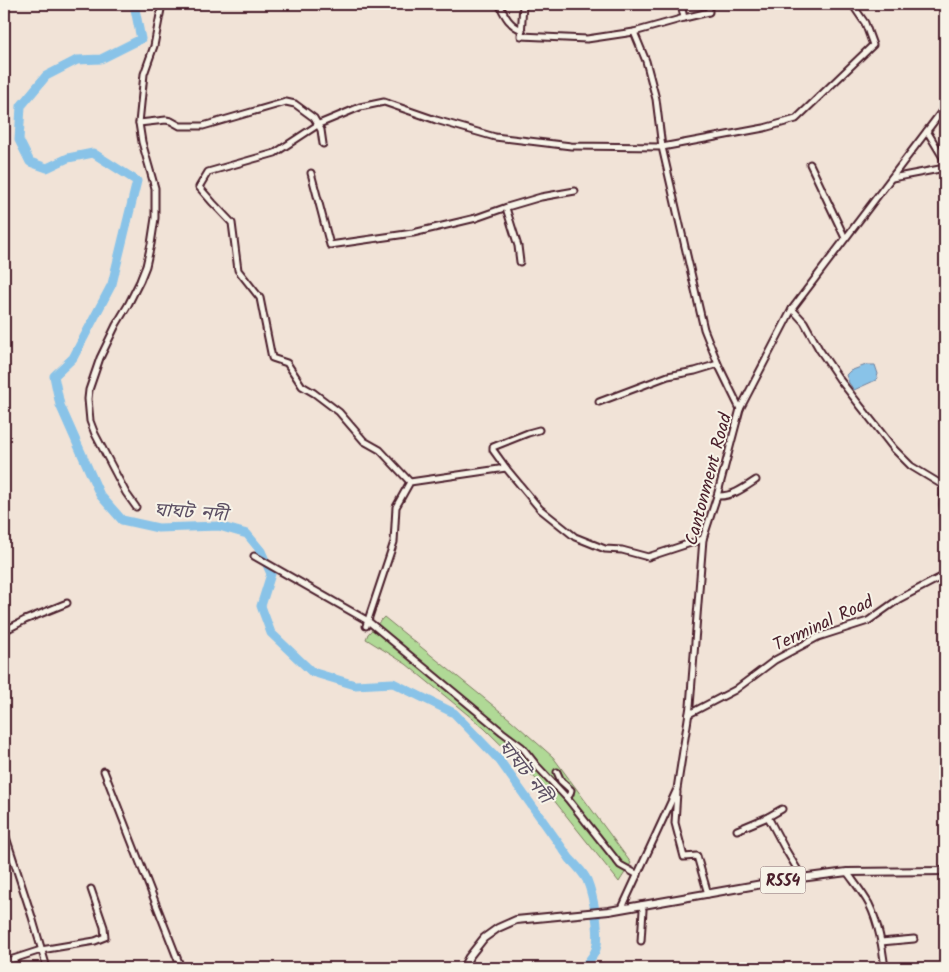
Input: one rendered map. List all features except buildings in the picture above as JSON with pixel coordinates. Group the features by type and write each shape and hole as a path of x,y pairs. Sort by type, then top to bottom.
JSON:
{"main road":[{"name":"R554","path":"622,908 847,872 945,871"},
{"path":"463,968 484,938 498,928 516,920 622,908"}],"street":[{"path":"136,507 126,493 94,434 90,421 88,400 89,390 100,358 140,281 151,244 155,218 155,188 139,124 144,74 154,46 162,4"},
{"path":"499,4 514,28 522,30"},
{"path":"523,4 521,36 587,39 634,32 709,12 709,4"},
{"path":"681,4 684,18"},
{"path":"410,482 380,450 364,441 339,412 302,386 287,363 272,358 260,298 238,270 232,223 199,187 208,172 275,153 319,124 360,107 384,102 436,120 495,137 571,146 662,148 764,128 796,119 873,45 865,23 852,4"},
{"path":"634,32 646,61 656,99 662,148 704,329 718,364 740,409"},
{"path":"139,124 166,120 180,126 203,126 286,102 294,104 314,118 322,130 323,144"},
{"name":"Cantonment Road","path":"622,908 677,789 689,714 703,539 717,496 740,409 792,309 945,107"},
{"path":"928,131 945,161"},
{"path":"810,164 846,238"},
{"path":"891,178 945,168"},
{"path":"311,173 330,245 413,233 476,218 541,197 575,191"},
{"path":"506,208 518,246 520,262"},
{"path":"792,309 804,322 840,380 894,449 911,466 945,485 943,504 945,527"},
{"path":"600,402 668,376 718,364"},
{"path":"539,430 493,447 493,450 540,509 575,536 606,549 622,550 648,557 703,539"},
{"path":"410,482 506,468"},
{"path":"717,496 724,496 735,492 756,480"},
{"path":"367,623 394,542 396,507 410,482"},
{"path":"254,556 367,623 522,747 567,798 620,864 638,875"},
{"name":"Terminal Road","path":"689,714 734,690 783,655 818,637 868,621 899,599 945,575"},
{"path":"4,632 25,620 67,603"},
{"path":"104,771 181,968"},
{"path":"557,772 561,781 571,790 567,798"},
{"path":"677,789 675,822 684,857 697,856 708,894"},
{"path":"737,830 782,809"},
{"path":"768,817 802,878"},
{"path":"4,831 47,968"},
{"path":"847,872 868,903 875,918 885,968"},
{"path":"4,962 41,950 95,941 105,937 104,927 91,889"},
{"path":"641,905 643,910 641,941"},
{"path":"881,942 914,939"}],"green space":[{"path":"384,617 511,720 553,757 631,863 619,882 541,784 484,728 406,664 366,639 368,634"}],"water":[{"path":"866,365 875,365 878,374 876,380 854,390 846,375 850,371"}],"waterway":[{"name":"ঘাঘট নদী","path":"134,4 141,39 101,59 77,60 46,76 21,106 19,140 30,162 47,168 68,158 93,153 137,181 112,284 73,358 54,376 60,405 100,495 122,520 158,528 219,526 247,534 261,551 271,574 261,606 271,633 312,672 355,685 393,683 454,713 500,761 587,880 596,914 598,934 594,954 583,968"},
{"name":"ঘাঘট নদী","path":"383,4 388,4"}]}
